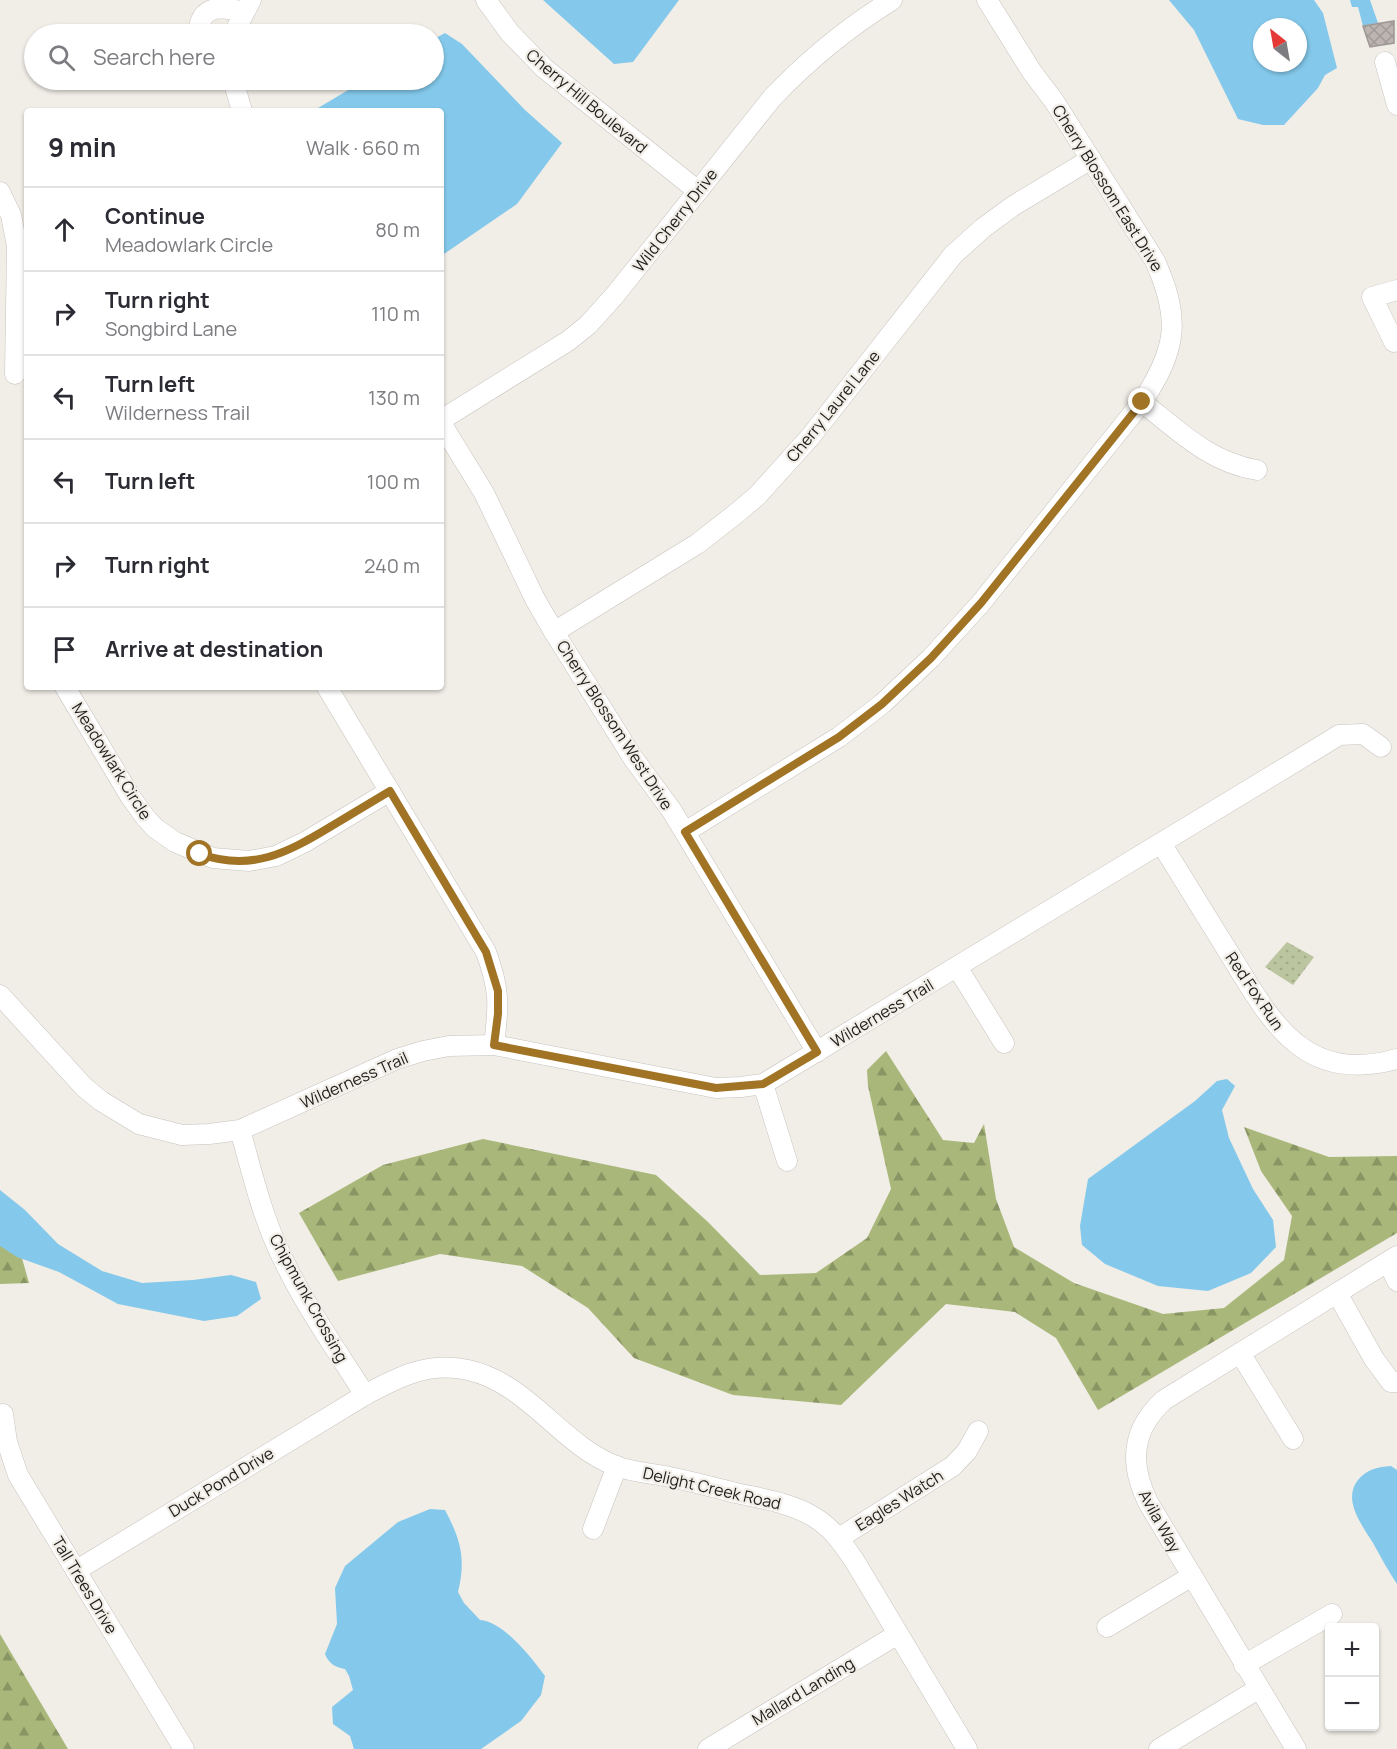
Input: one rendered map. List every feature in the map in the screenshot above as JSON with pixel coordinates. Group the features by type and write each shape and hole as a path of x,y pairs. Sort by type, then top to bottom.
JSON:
{"street":[{"name":"Cherry Hill Boulevard","path":"486,0 517,42 544,68 698,191"},
{"name":"Wild Cherry Drive","path":"444,420 556,350 588,326 615,296 772,98 796,73 846,31 892,0"},
{"name":"Cherry Blossom East Drive","path":"685,832 839,737 882,704 931,658 981,603 1142,402 1161,371 1169,352 1173,322 1169,297 1155,261 987,0"},
{"path":"199,24 203,16 218,7 248,6 240,24"},
{"path":"1385,62 1397,105"},
{"path":"236,90 241,108"},
{"name":"Cherry Laurel Lane","path":"554,632 697,544 751,501 811,436 953,255 983,228 1013,206 1091,159"},
{"path":"0,192 11,215 17,246 14,374"},
{"path":"1397,290 1372,297 1394,342 1397,341"},
{"path":"1142,402 1193,443 1219,460 1257,470"},
{"name":"Cherry Blossom West Drive","path":"444,427 484,493 535,599 554,632 628,750 672,811 817,1052"},
{"name":"Meadowlark Circle","path":"67,690 145,817 155,828 175,842 213,858 249,861 276,856 305,842 390,791"},
{"path":"329,690 486,952 498,991 494,1045"},
{"name":"Wilderness Trail","path":"0,995 84,1087 116,1112 139,1124 182,1135 240,1130 397,1059 449,1046 494,1045 716,1088 763,1084 1340,735 1363,734 1381,747"},
{"name":"Red Fox Run","path":"1161,843 1257,999 1280,1030 1293,1042 1310,1053 1333,1061 1371,1065 1397,1059"},
{"path":"957,967 1004,1044"},
{"path":"763,1084 787,1161"},
{"name":"Chipmunk Crossing","path":"240,1130 269,1227 277,1246 365,1395"},
{"path":"1392,1259 1397,1281"},
{"name":"Avila Way","path":"1296,1749 1258,1689 1143,1492 1136,1467 1137,1443 1147,1418 1164,1400 1392,1259"},
{"path":"1337,1293 1374,1359 1391,1382 1397,1382"},
{"path":"1240,1353 1293,1439"},
{"name":"Delight Creek Road","path":"365,1395 396,1378 420,1370 437,1367 473,1371 498,1382 523,1398 580,1444 617,1466 779,1503 815,1518 839,1538 967,1749"},
{"name":"Duck Pond Drive","path":"77,1570 365,1395"},
{"name":"Tall Trees Drive","path":"3,1414 7,1442 18,1475 184,1749"},
{"name":"Eagles Watch","path":"839,1538 953,1466 967,1451 978,1431"},
{"path":"593,1529 617,1466"},
{"path":"1107,1627 1192,1576"},
{"path":"1244,1665 1332,1614"},
{"name":"Mallard Landing","path":"708,1749 898,1634"},
{"path":"1160,1749 1258,1689"}],"green space":[{"path":"1287,942 1314,957 1293,985 1265,967"},
{"path":"886,1051 943,1140 974,1143 984,1124 996,1199 1014,1247 1074,1283 1163,1314 1224,1308 1284,1260 1292,1216 1261,1171 1244,1127 1329,1157 1397,1156 1397,1233 1098,1410 1056,1338 1015,1312 946,1304 841,1405 733,1395 634,1358 588,1308 522,1266 440,1254 338,1281 299,1213 383,1165 483,1139 656,1175 708,1222 760,1275 816,1273 867,1238 891,1189 868,1086 867,1070"},
{"path":"0,1223 16,1237 29,1283 0,1284"},
{"path":"0,1634 68,1749 0,1749"}],"water":[{"path":"543,0 679,0 633,62 614,64"},
{"path":"1169,0 1314,0 1323,13 1337,68 1325,75 1318,88 1284,125 1263,125 1238,119 1194,30"},
{"path":"1350,0 1370,0 1378,23 1363,26 1358,7 1352,7"},
{"path":"444,34 462,44 525,110 562,143 517,204 444,254 444,108 318,108 348,90 444,90"},
{"path":"1227,1079 1235,1086 1222,1110 1229,1138 1253,1189 1273,1220 1276,1247 1251,1273 1208,1291 1158,1286 1105,1264 1082,1245 1080,1226 1088,1179 1195,1101 1217,1081"},
{"path":"0,1190 25,1210 58,1244 102,1271 142,1283 231,1275 256,1282 261,1299 237,1316 204,1321 118,1304 59,1272 17,1257 0,1246"},
{"path":"1391,1466 1397,1470 1397,1584 1359,1520 1352,1496 1358,1480 1365,1473"},
{"path":"430,1509 445,1510 455,1531 462,1559 458,1592 464,1603 480,1620 489,1622 507,1634 532,1660 545,1676 541,1695 521,1721 481,1749 354,1749 350,1736 333,1724 332,1707 353,1690 345,1669 333,1664 325,1654 337,1624 335,1588 345,1566 398,1522"}],"building":[{"path":"1394,21 1394,43 1370,47 1363,26"}],"route":[{"path":"200,854 237,862 276,856 305,842 390,791 486,952 498,991 494,1045 716,1088 741,1088 763,1084 774,1079 817,1052 685,832 839,737 882,704 931,658 981,603 1142,402"}]}
